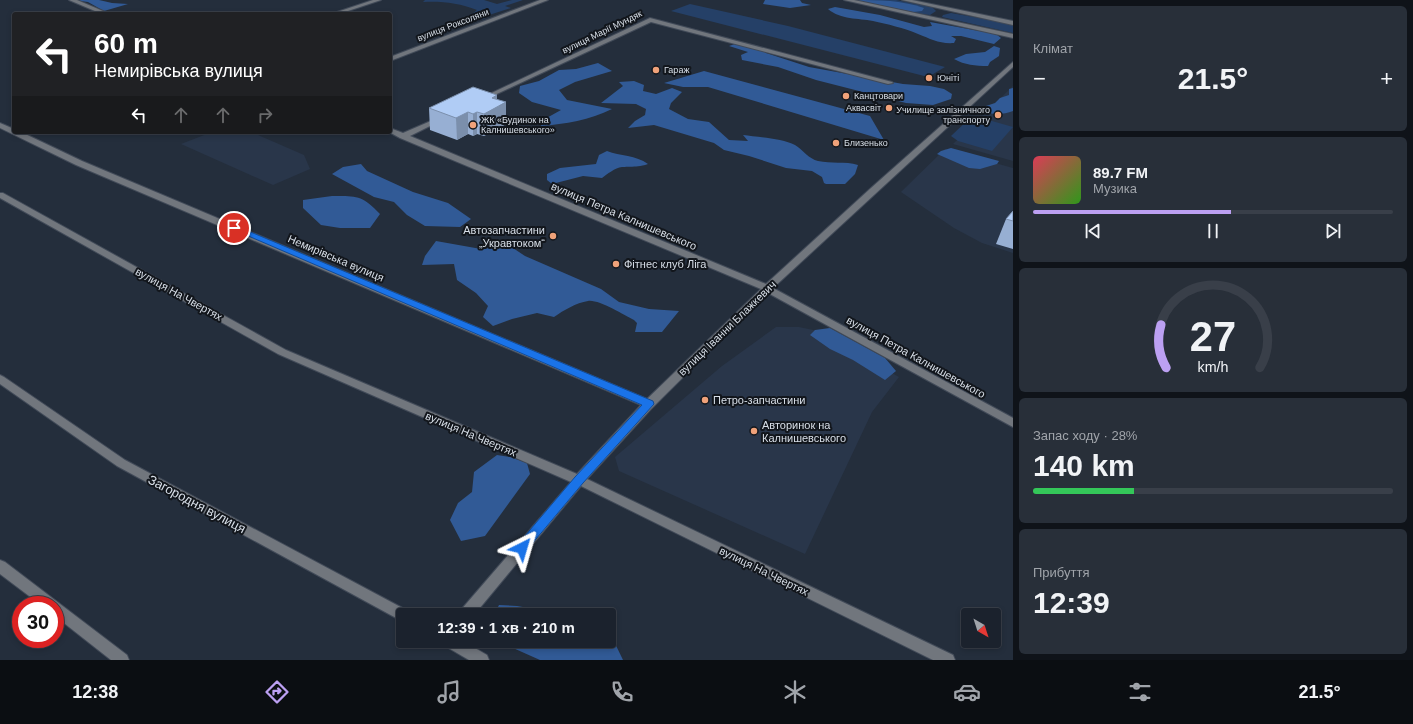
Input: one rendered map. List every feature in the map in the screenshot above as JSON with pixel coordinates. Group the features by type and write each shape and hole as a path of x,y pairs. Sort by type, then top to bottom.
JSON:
{"street":[{"path":"72,0 102,12"},
{"path":"340,12 378,0"},
{"name":"вулиця Роксоляни","path":"392,57 545,0"},
{"path":"847,0 1013,36"},
{"path":"905,0 1013,23"},
{"name":"вулиця Марії Мундяк","path":"474,103 650,20 890,83"},
{"name":"вулиця Іванни Блажкевич","path":"471,608 579,480 649,404 766,288 1013,64"},
{"path":"403,136 445,116"},
{"name":"Немирівська вулиця","path":"0,125 12,131"},
{"name":"вулиця Петра Калнишевського","path":"392,131 766,288 1013,423"},
{"name":"Немирівська вулиця","path":"18,134 79,163 649,404"},
{"name":"вулиця На Чвертях","path":"0,195 282,352 579,480 948,660"},
{"name":"Загородня вулиця","path":"0,379 121,463 396,611"},
{"path":"0,566 39,596"},
{"path":"64,615 122,660"},
{"path":"462,648 482,660"}],"shaded area":[{"path":"73,0 99,0 128,4 104,11 88,2"},
{"path":"425,0 484,0 497,4 512,0 523,0 505,6 511,8 489,15 484,19 472,21 470,16 477,10 450,3 423,2"},
{"path":"765,0 800,0 802,3 811,5 790,8 763,4"},
{"path":"855,0 896,0 932,7 936,11 930,15 922,14"},
{"path":"855,0 882,0 915,5 924,8 922,11 913,12"},
{"path":"690,4 788,26 945,67 928,77 671,11"},
{"path":"835,7 880,15 924,27 932,26 930,22 996,34 1001,38 994,44 961,36 951,36 956,39 954,43 939,42 890,25 844,17 833,13 828,9"},
{"path":"951,13 1013,24 1013,33 942,17 943,15"},
{"path":"735,44 758,46 766,53 809,67 903,84 930,86 944,89 952,94 951,99 933,105 906,103 816,80 778,67 742,60 741,55 748,52 729,46"},
{"path":"994,46 1000,48 999,56 990,62 988,66 970,65 954,59 966,54 985,52"},
{"path":"598,63 612,71 575,82 559,90 567,100 612,109 577,121 541,126 543,120 561,110 532,102 519,93 520,86 539,81 559,70 576,69"},
{"path":"704,71 870,116 884,140 708,87 683,87 664,83"},
{"path":"634,81 644,85 643,91 656,94 672,88 682,92 671,103 669,109 688,119 709,122 729,140 748,141 743,135 783,141 795,145 818,161 858,165 855,174 845,184 826,184 824,183 822,177 812,171 786,168 749,156 724,150 714,143 654,125 628,128 635,121 645,115 646,109 636,104 601,103 623,86 619,82"},
{"name":"Училище залізничного транспорту","path":"1013,86 1013,161 953,144"},
{"path":"1013,88 1013,111 992,114 980,108 995,103 1000,98 1009,95 1009,89"},
{"path":"970,118 985,119 1013,127 992,151 958,141 951,136"},
{"path":"207,134 256,134 304,155 310,169 273,185 181,144"},
{"path":"951,148 999,161 997,164 980,169 969,168 937,154"},
{"path":"945,149 1013,168 1013,253 982,243 954,228 901,192"},
{"path":"607,151 633,157 648,164 619,168 611,171 602,178 583,176 552,184 547,180 547,174 560,168 596,164 599,155"},
{"path":"361,164 367,171 413,192 448,203 471,219 460,227 425,226 407,215 394,202 374,197 332,174 343,167"},
{"path":"332,196 359,198 368,203 380,214 370,228 340,228 321,225 303,208 303,200"},
{"path":"436,241 481,249 510,246 525,256 601,289 619,302 649,309 679,311 662,332 635,332 637,323 634,320 618,311 598,302 592,301 575,305 554,317 537,313 512,319 493,326 483,317 488,306 476,293 457,280 454,264 422,265 425,256"},
{"name":"Авторинок на Калнишевського","path":"776,327 799,327 818,331 899,377 872,412 805,554 619,471 615,457 722,366"},
{"path":"830,328 885,358 896,371 885,380 853,360 830,349 810,335 815,330"},
{"path":"497,455 510,457 527,463 530,474 485,536 461,541 450,520 458,503 472,492 474,472"},
{"path":"499,605 529,608 498,608"},
{"path":"616,646 623,660 540,660 513,648 616,648"}],"building":[{"path":"473,87 497,95 492,98 506,102 484,114 477,112 473,114 468,112 456,118 429,108"},
{"path":"1013,211 1013,221 1006,219"}],"place":[{"name":"Гараж","path":"656,70"},
{"name":"Юніті","path":"929,78"},
{"name":"Канцтовари","path":"846,96"},
{"name":"Аквасвіт","path":"889,108"},
{"name":"Училище залізничного транспорту","path":"998,115"},
{"name":"ЖК «Будинок на Калнишевського»","path":"473,125"},
{"name":"Близенько","path":"836,143"},
{"name":"Автозапчастини „Укравтоком“","path":"553,236"},
{"name":"Фітнес клуб Ліга","path":"616,264"},
{"name":"Петро-запчастини","path":"705,400"},
{"name":"Авторинок на Калнишевського","path":"754,431"}],"route":[{"path":"234,228 649,404 579,480 522,548"}]}
